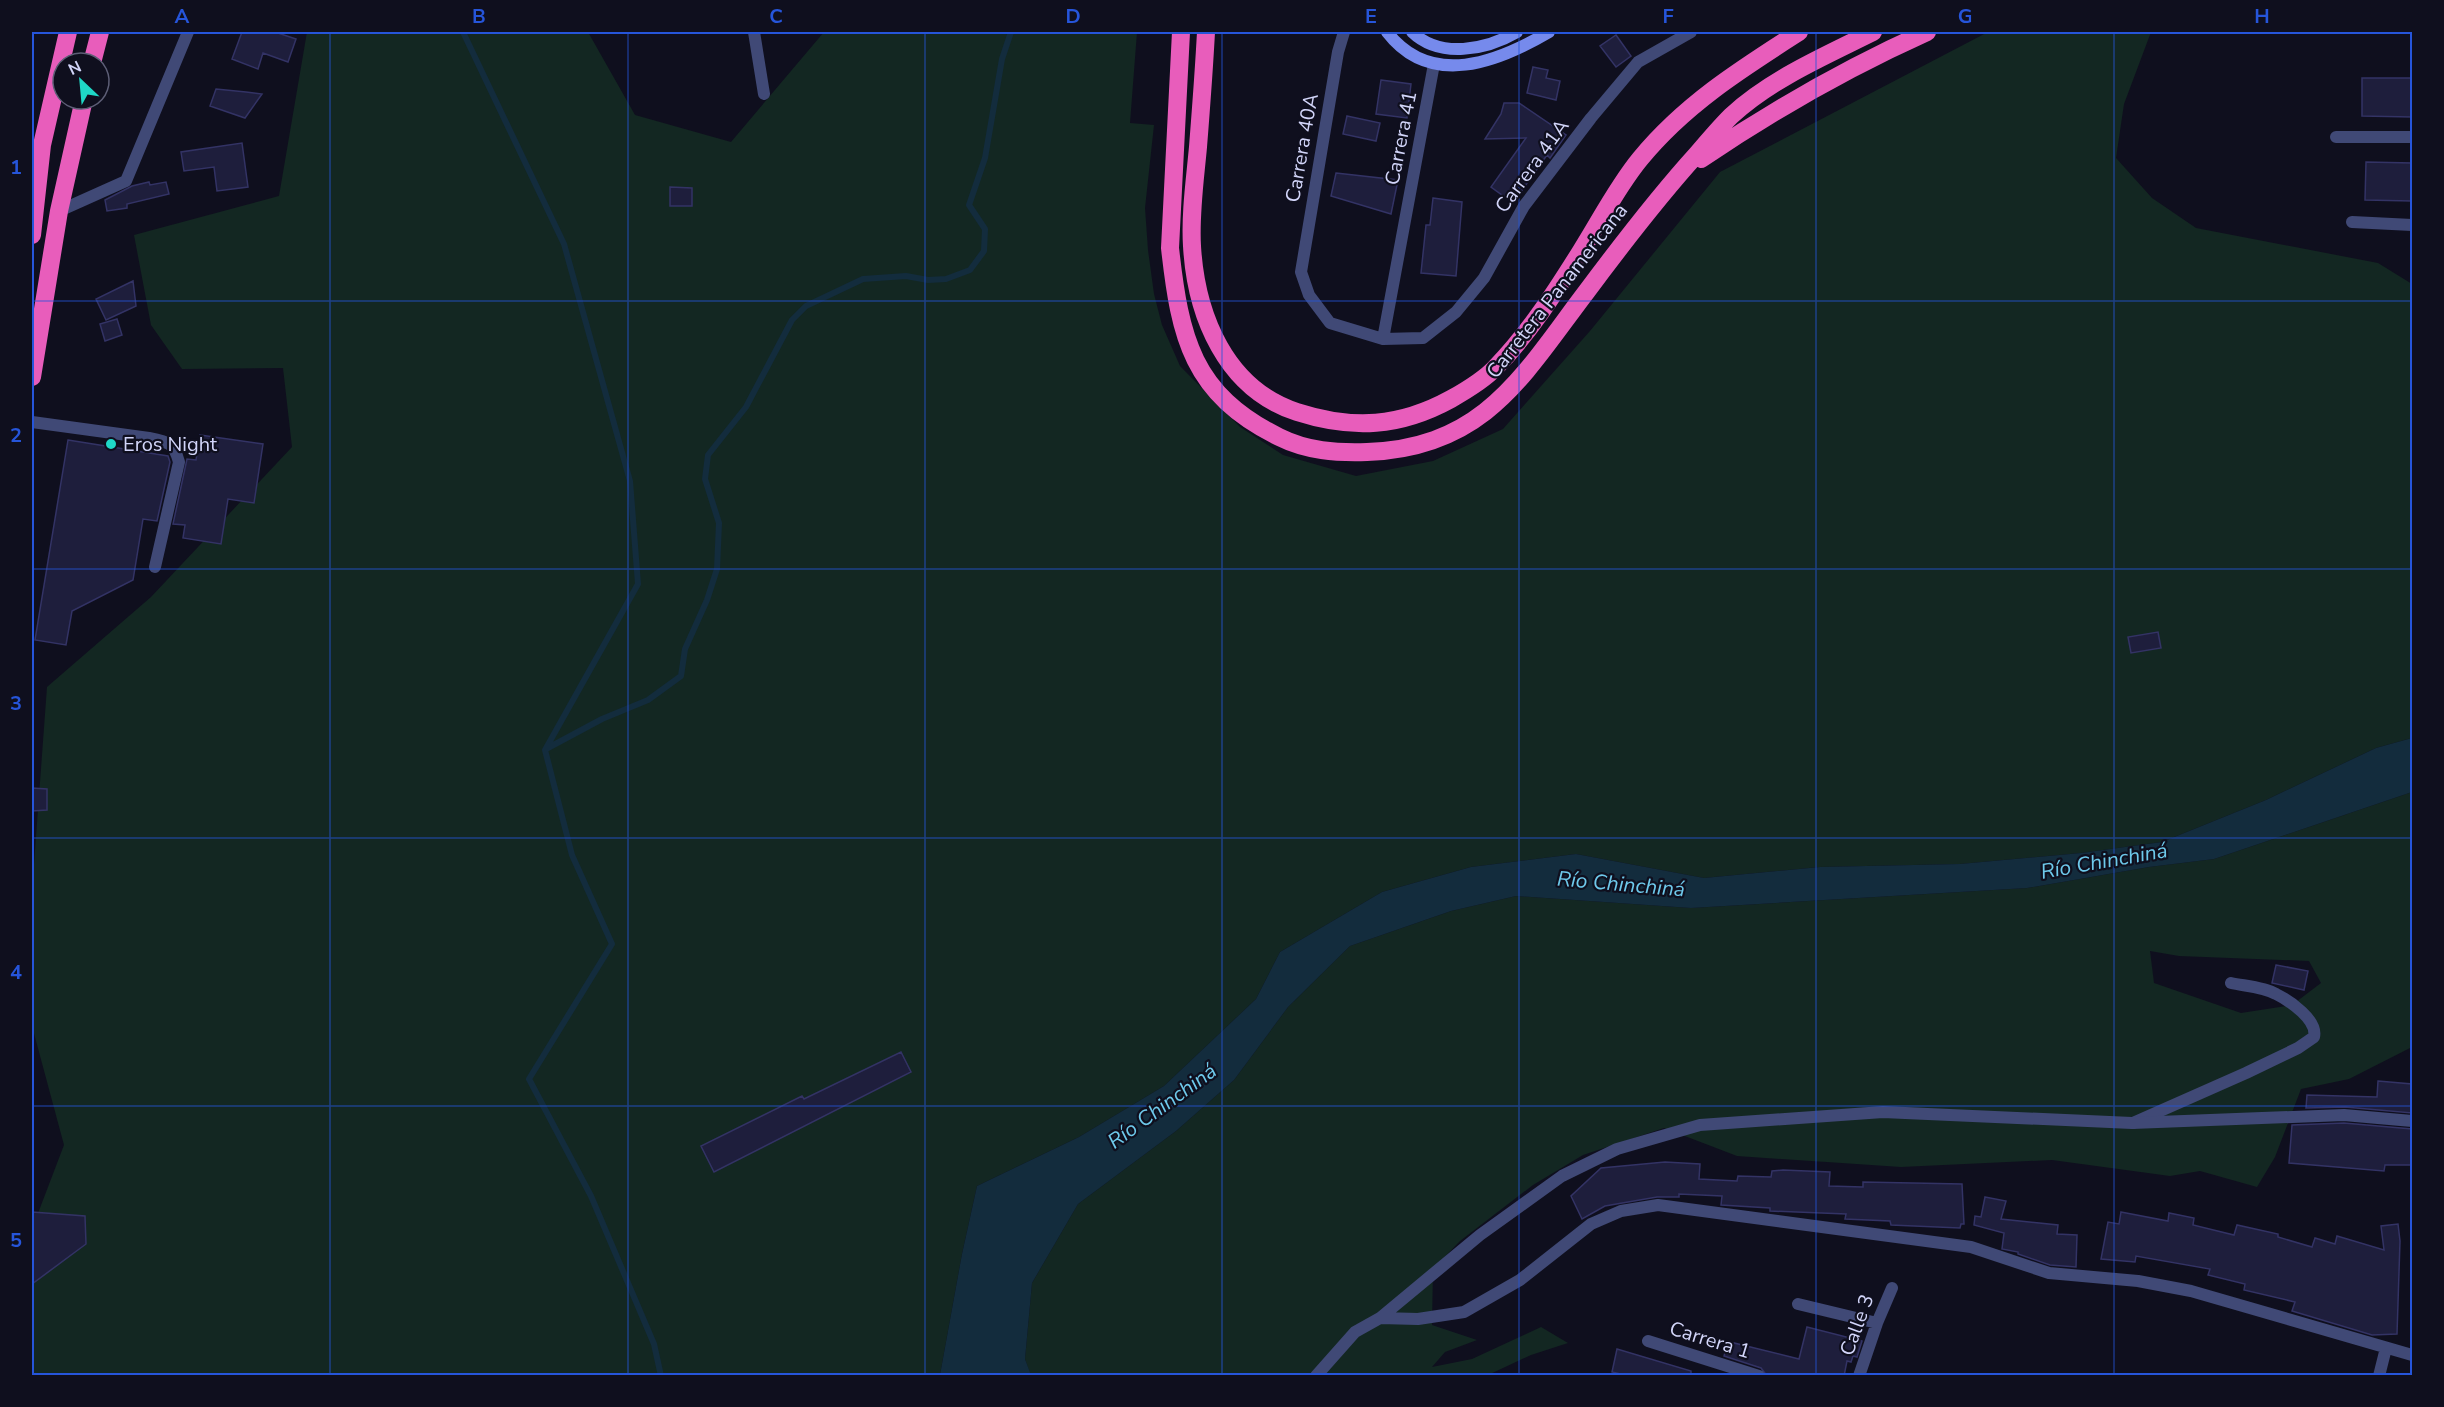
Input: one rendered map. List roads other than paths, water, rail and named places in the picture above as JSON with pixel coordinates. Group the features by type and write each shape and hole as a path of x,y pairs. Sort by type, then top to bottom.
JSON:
{"highway":[{"path":"32,235 42,145 68,32"},
{"path":"95,51 100,32"},
{"name":"Carretera Panamericana","path":"1181,32 1170,248 1174,282 1185,335 1192,356 1204,378 1248,421 1300,446 1343,453 1403,450 1432,442 1464,427 1490,408 1514,388 1653,203 1731,116 1773,84 1873,32"},
{"name":"Carretera Panamericana","path":"1206,32 1192,245 1197,289 1206,321 1218,347 1238,374 1265,397 1288,409 1321,420 1344,424 1400,421 1430,410 1465,391 1494,369 1527,332 1640,159 1688,108 1736,72 1799,32"},
{"path":"1678,176 1747,128 1820,86 1927,32"},
{"path":"32,377 59,211 81,111"}],"main road":[{"path":"1387,32 1410,54 1422,61 1434,64 1478,63 1506,54 1549,32"},
{"path":"1412,32 1421,40 1436,47 1451,49 1466,49 1517,32"}],"street":[{"path":"59,211 126,181 188,32"},
{"path":"754,32 764,94"},
{"name":"Carrera 40A","path":"1344,32 1338,52 1301,272 1309,295 1330,323 1383,339"},
{"name":"Carrera 41A","path":"1383,339 1423,338 1456,312 1484,278 1524,206 1591,117 1638,62 1691,32"},
{"name":"Carrera 41","path":"1383,339 1434,64"},
{"path":"2336,137 2412,137"},
{"path":"2352,222 2412,225"},
{"path":"32,422 166,441 175,448 179,462 154,567"},
{"path":"2132,1123 2257,1068 2305,1044 2314,1037 2314,1027 2308,1018 2275,993 2231,983"},
{"path":"1316,1376 1355,1332 1380,1318 1480,1235 1562,1176 1617,1149 1700,1125 1883,1112 2132,1123 2344,1115 2412,1121"},
{"path":"1380,1318 1418,1320 1464,1312 1520,1280 1591,1224 1622,1210 1658,1205 1971,1247 2049,1274 2138,1281 2191,1291 2412,1355"},
{"name":"Calle 3","path":"1859,1376 1892,1288"},
{"path":"1798,1304 1877,1323"},
{"name":"Carrera 1","path":"1648,1341 1723,1370 1759,1376"},
{"path":"2379,1376 2386,1348"}],"water":[{"name":"Río Chinchiná","path":"2412,738 2412,792 2214,859 2149,867 2027,888 1691,908 1516,896 1451,911 1350,946 1288,1007 1234,1080 1176,1131 1078,1204 1032,1283 1025,1359 1031,1375 940,1375 977,1186 1079,1137 1164,1086 1256,999 1280,952 1382,892 1471,867 1576,854 1704,878 1820,867 1960,864 2081,853 2162,842 2266,800 2376,748"}],"waterway":[{"path":"463,32 564,244 630,481 638,584 545,750 572,855 612,944 529,1079 591,1196 654,1344 661,1376"},
{"path":"546,749 602,719 648,700 681,676 685,649 707,600 717,569 719,523 705,479 708,455 746,407 792,320 806,306 863,279 906,276 928,280 946,279 970,270 984,251 985,229 969,205 985,158 1002,59 1011,32"}],"place":[{"name":"Eros Night","path":"111,444"}]}
